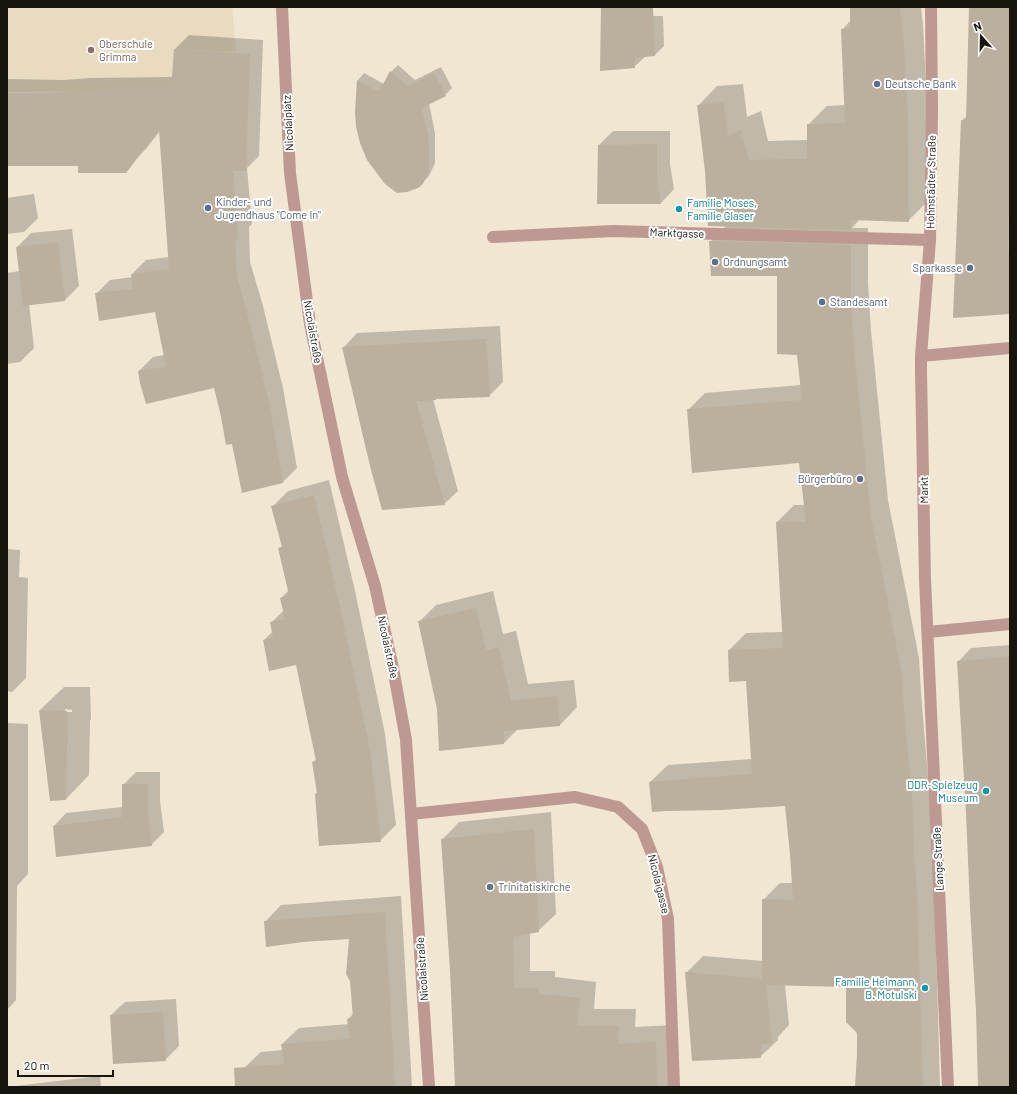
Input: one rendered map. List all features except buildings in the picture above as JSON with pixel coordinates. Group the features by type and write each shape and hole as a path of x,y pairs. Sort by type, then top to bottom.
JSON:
{"street":[{"name":"Nicolaiplatz","path":"282,7 290,173 297,215"},
{"name":"Hohnstädter Straße","path":"921,356 930,240 932,110 931,7"},
{"name":"Nicolaistraße","path":"297,215 310,324 342,477 374,586 393,668 406,740 429,1087"},
{"name":"Marktgasse","path":"493,237 613,231 930,240"},
{"path":"921,356 1010,348"},
{"name":"Markt","path":"921,356 925,579 928,632"},
{"path":"928,632 1010,624"},
{"name":"Lange Straße","path":"928,632 948,1087"},
{"name":"Nicolaigasse","path":"411,814 575,797 618,806 642,829 656,867 668,919 674,1087"}],"shaded area":[{"name":"Oberschule Grimma","path":"7,7 232,7 236,52 174,49 173,90 7,92"}],"place":[{"name":"Oberschule Grimma","path":"91,50"},
{"name":"Deutsche Bank","path":"877,84"},
{"name":"Kinder- und Jugendhaus \"Come In\"","path":"208,208"},
{"name":"Familie Moses, Familie Glaser","path":"679,209"},
{"name":"Ordnungsamt","path":"715,262"},
{"name":"Sparkasse","path":"970,268"},
{"name":"Standesamt","path":"822,302"},
{"name":"Bürgerbüro","path":"860,479"},
{"name":"DDR-Spielzeug Museum","path":"986,791"},
{"name":"Trinitatiskirche","path":"490,887"},
{"name":"Familie Heimann, B. Motulski","path":"925,988"}]}
